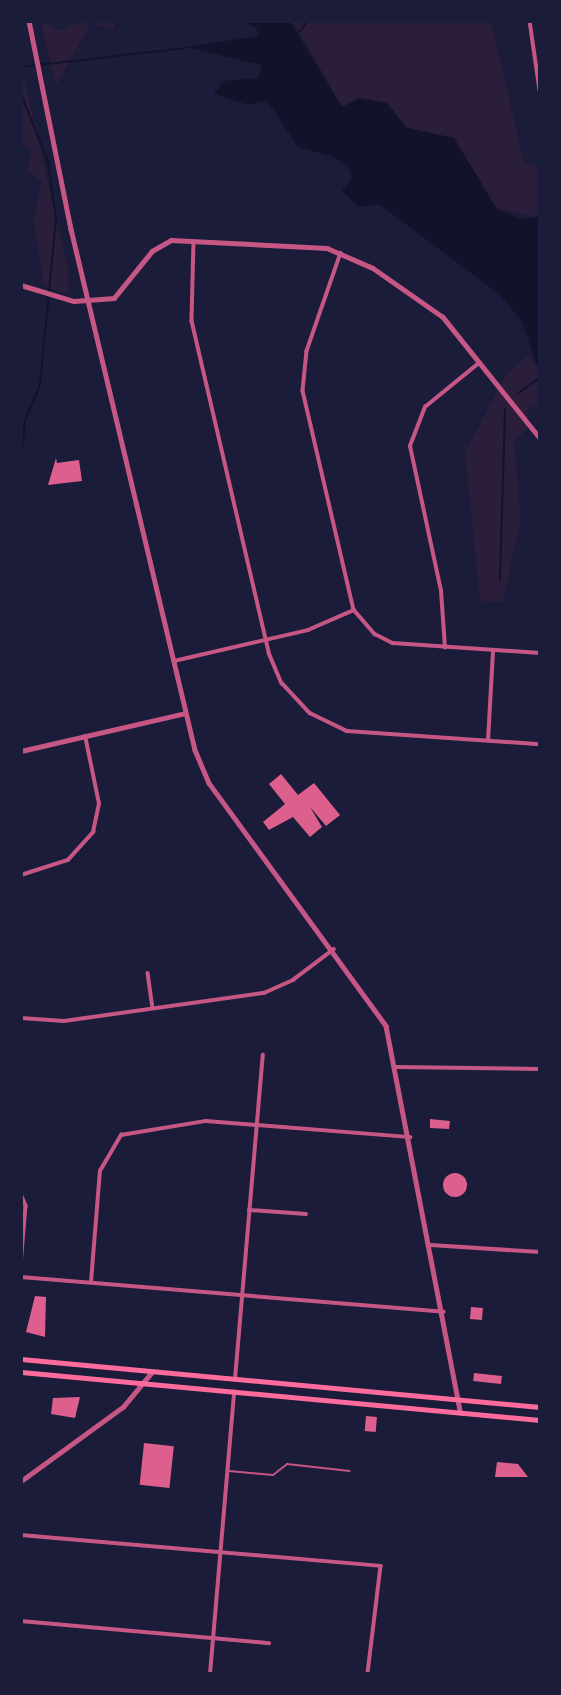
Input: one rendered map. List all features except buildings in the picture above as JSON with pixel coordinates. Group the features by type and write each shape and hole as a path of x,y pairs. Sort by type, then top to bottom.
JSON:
{"highway":[{"path":"21,1359 235,1381 540,1407"},
{"path":"21,1371 540,1420"}],"street":[{"path":"29,21 90,302 185,713 209,783 380,1013 396,1067 444,1312 460,1412"},
{"path":"530,21 540,90"},
{"path":"194,240 191,316 265,640 288,691 328,724 365,734 540,744"},
{"path":"21,285 58,297 90,302 122,294 157,246 194,240 309,245 341,253 443,317 481,361 540,438"},
{"path":"341,253 307,351 303,391 354,610 387,641 445,648 540,653"},
{"path":"445,648 441,591 410,446 425,407 481,361"},
{"path":"174,661 320,626 354,610"},
{"path":"488,741 493,651"},
{"path":"21,751 185,713"},
{"path":"21,875 68,860 93,832 99,804 85,736"},
{"path":"21,1018 58,1021 274,990 334,949"},
{"path":"148,973 153,1008"},
{"path":"235,1381 263,1055"},
{"path":"396,1067 540,1069"},
{"path":"91,1282 100,1171 115,1141 137,1129 196,1121 410,1137"},
{"path":"21,1265 22,1195"},
{"path":"248,1210 306,1214"},
{"path":"431,1245 540,1252"},
{"path":"21,1277 444,1312"},
{"path":"21,1480 144,1384 151,1373"},
{"path":"210,1674 234,1392"},
{"path":"21,1535 381,1566 368,1674"},
{"path":"21,1621 269,1643"}],"lane":[{"path":"228,1471 273,1475 287,1464 350,1471"}],"shaded area":[{"path":"41,21 61,30 79,21 116,21 114,30 91,23 56,86"},
{"path":"239,21 290,21 342,107 359,98 387,103 407,128 454,138 497,209 522,220 540,216 540,372 521,320 499,294 379,204 359,207 342,191 352,179 349,169 334,157 298,147 267,100 249,105 214,94 224,81 258,78 262,65 186,47 259,36 256,27"},
{"path":"293,21 491,21 524,162 540,168 540,217 497,209 453,138 406,128 387,103 359,98 342,107"},
{"path":"21,66 68,268 69,294 44,286 34,221 41,182 27,171 32,150 21,145"},
{"path":"529,354 540,372 540,410 528,406 527,429 514,442 521,518 503,602 480,601 465,453 505,376"}],"waterway":[{"path":"299,32 308,21"},
{"path":"21,67 186,48"},
{"path":"21,94 48,162 56,219 40,385 25,421 21,459"},
{"path":"517,394 540,378"},
{"path":"500,580 505,409"}]}
